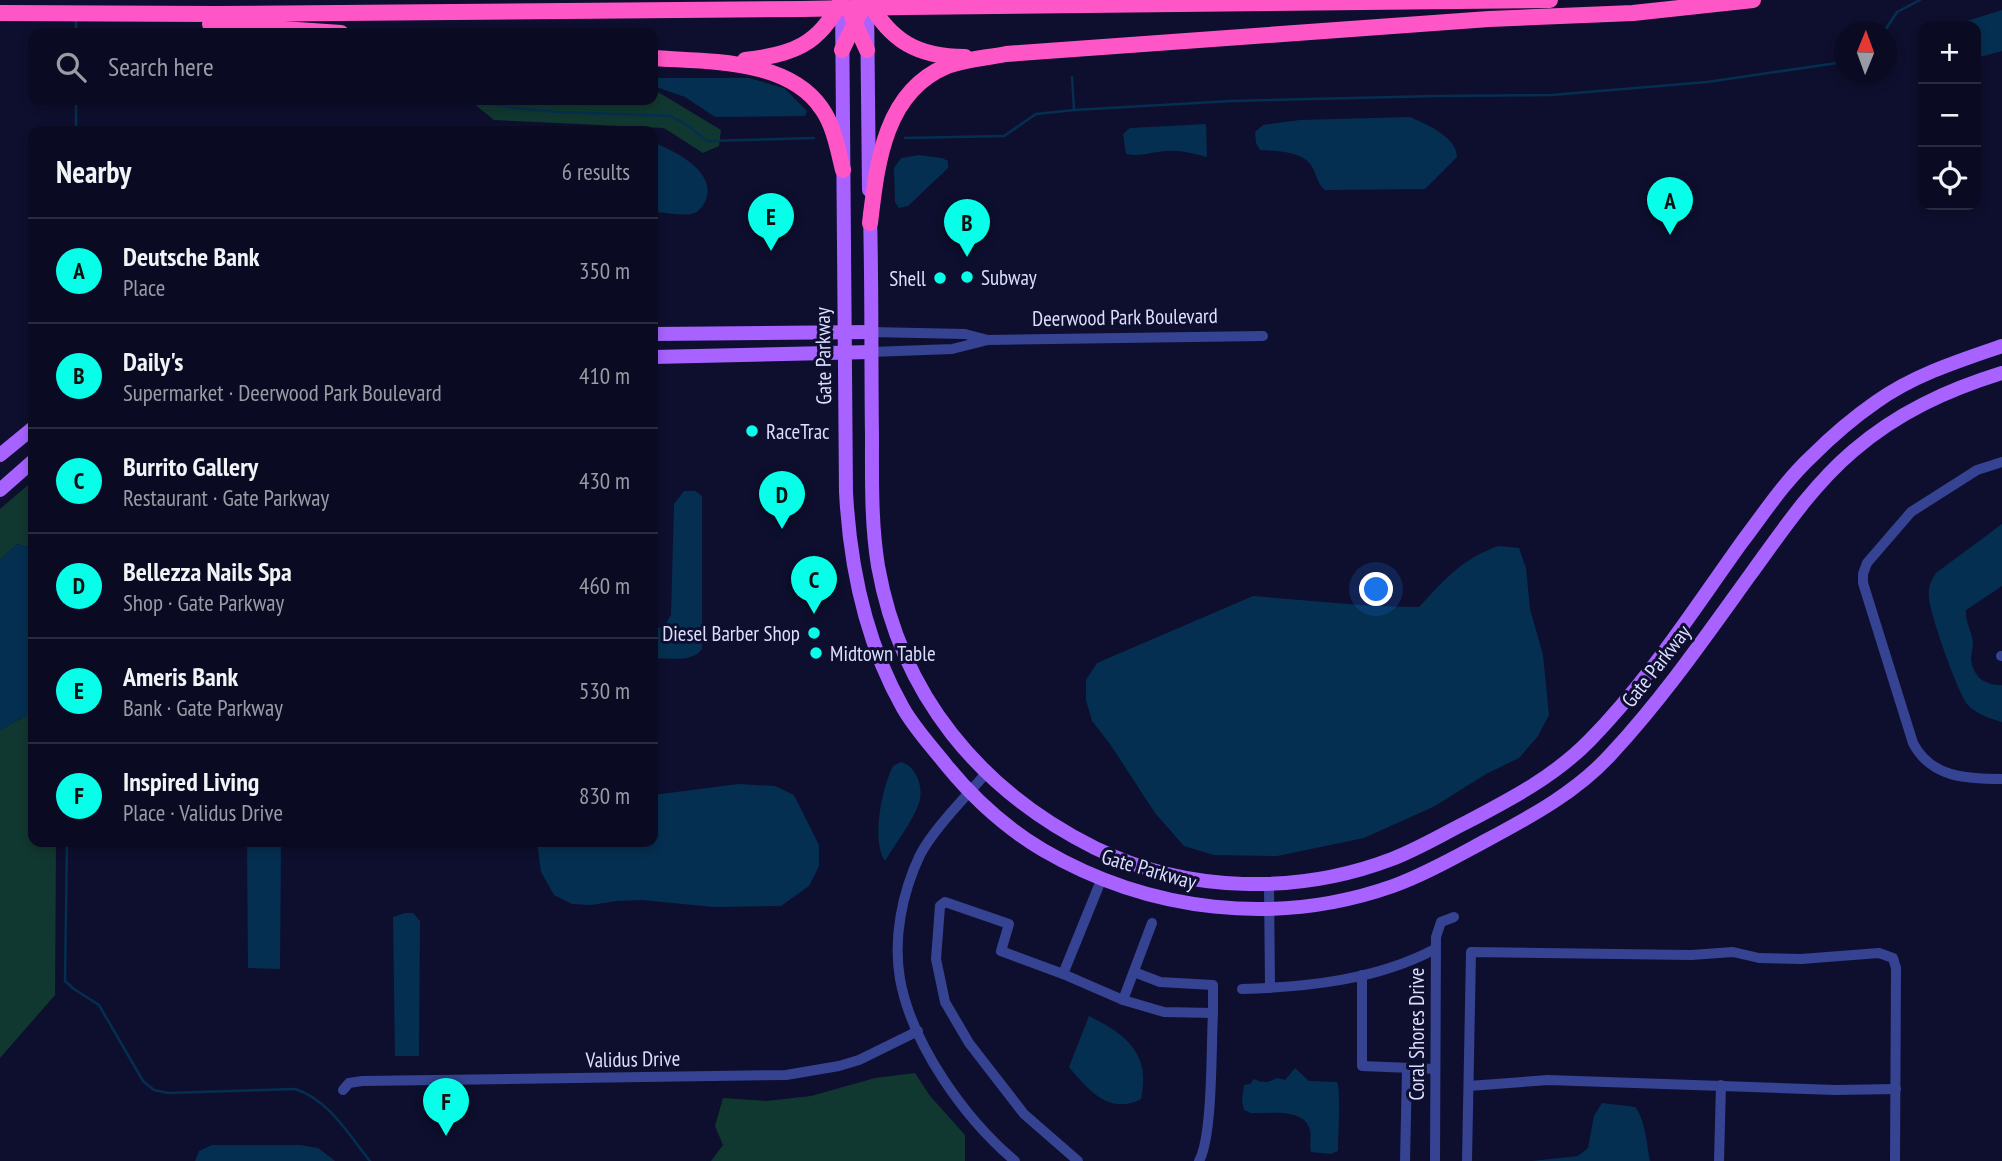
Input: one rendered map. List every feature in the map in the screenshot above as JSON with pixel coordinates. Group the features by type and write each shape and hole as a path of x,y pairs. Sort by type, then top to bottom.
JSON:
{"highway":[{"path":"658,58 721,62 769,58 796,49 823,30 842,0 867,50"},
{"path":"842,50 867,0 892,34 920,51 950,57 1489,19 1633,13 1753,0"},
{"path":"100,15 1550,0"},
{"path":"0,13 100,15 274,28"},
{"path":"870,223 881,147 903,102 922,82 944,68 964,61 1006,54"},
{"path":"721,62 777,74 806,92 827,118 843,170"}],"main road":[{"name":"Gate Parkway","path":"842,0 844,352 849,539 864,617 874,646 904,710 969,793 1031,843 1075,867 1152,896 1178,903 1241,910 1319,905 1359,897 1396,885 1463,853 1562,797 1609,757 1670,685 1800,507 1832,471 1855,449 1927,400 1965,384 2002,373"},
{"name":"Gate Parkway","path":"867,0 873,523 886,602 907,660 930,702 958,742 1005,792 1049,821 1122,860 1195,879 1290,884 1363,869 1398,857 1494,808 1549,775 1581,749 1629,696 1776,497 1809,458 1857,417 1900,387 1922,375 2002,346"},
{"name":"Deerwood Park Boulevard","path":"658,334 871,332"},
{"path":"693,356 713,345 722,333"},
{"name":"Deerwood Park Boulevard","path":"658,357 871,352"},
{"path":"0,455 28,432"},
{"path":"0,490 28,465"}],"street":[{"name":"Deerwood Park Boulevard","path":"871,332 965,334 988,340"},
{"name":"Deerwood Park Boulevard","path":"871,352 952,349 988,340 1263,336"},
{"path":"2002,462 1978,470 1911,512 1867,563 1863,574 1863,583 1913,743 1919,754 1939,771 1952,775 1970,779 2002,779"},
{"path":"987,772 921,853 904,895 898,935 900,978 909,1014 934,1063 959,1100 1000,1148 1015,1161"},
{"path":"1063,974 1102,878"},
{"path":"1269,884 1270,988"},
{"path":"1078,1161 1024,1114 969,1044 945,1002 936,959 940,906 945,902 1009,924 1001,951 1123,1000 1164,1012 1213,1013"},
{"name":"Coral Shores Drive","path":"1435,1161 1435,949 1441,922 1454,917"},
{"path":"1123,1000 1152,923"},
{"path":"1242,989 1292,987 1362,975 1435,949"},
{"path":"1467,1161 1471,952 1691,955 1733,952 1759,958 1843,957 1864,953 1888,955 1893,958 1896,968 1895,1161"},
{"path":"1134,972 1160,982 1213,985 1208,1119 1204,1152 1199,1161"},
{"path":"1362,975 1362,1066 1435,1069"},
{"name":"Validus Drive","path":"342,1090 349,1083 362,1081 786,1075 859,1060 918,1031"},
{"path":"1405,1161 1407,1069"},
{"path":"1469,1086 1548,1080 1836,1090 1896,1089"},
{"path":"1719,1161 1721,1085"}],"green space":[{"path":"658,92 721,130 719,146 703,153 658,126 494,120 475,105 658,105"},
{"path":"28,485 28,547 17,544 0,560 0,509"},
{"path":"28,715 28,847 56,847 55,995 0,1058 0,730"},
{"path":"915,1073 930,1096 965,1135 965,1161 711,1161 723,1145 715,1126 723,1098 766,1101 811,1096 875,1078"}],"water":[{"path":"2002,10 2002,51 1981,57 1981,21 1967,21"},
{"path":"658,78 749,78 784,88 807,111 805,116 715,117 685,97 658,88"},
{"path":"1410,117 1440,132 1456,150 1457,157 1425,189 1325,190 1307,160 1287,153 1260,150 1256,143 1255,132 1263,125 1300,120"},
{"path":"1206,124 1207,157 1172,151 1126,154 1123,134 1130,128"},
{"path":"658,144 692,164 705,180 708,190 702,207 691,214 658,213"},
{"path":"919,155 942,158 948,161 948,168 908,206 899,208 895,202 894,168 901,158"},
{"path":"684,491 695,491 702,496 702,649 686,658 658,658 658,628 664,627 671,615 674,504"},
{"path":"2002,524 2002,586 1966,610 1966,614 1973,645 1971,660 1975,672 1990,684 2002,685 2002,722 1975,711 1963,698 1939,636 1929,594 1936,573"},
{"path":"17,544 28,547 28,715 0,730 0,560"},
{"path":"1498,546 1519,548 1526,568 1530,609 1543,655 1549,715 1538,736 1519,758 1486,774 1435,806 1364,838 1277,856 1214,855 1184,846 1155,813 1092,721 1086,700 1086,680 1097,663 1253,596 1372,606 1419,607 1464,564"},
{"path":"901,762 907,764 915,773 920,785 920,797 913,817 885,861 878,828 882,800 893,766"},
{"path":"738,784 775,786 794,795 819,845 819,866 809,886 781,906 713,907 642,900 591,905 572,904 554,895 541,872 538,847 658,847 658,794"},
{"path":"247,847 281,847 280,969 248,968"},
{"path":"413,913 420,921 419,1056 395,1056 393,917"},
{"path":"1089,1016 1114,1030 1133,1047 1142,1070 1141,1099 1119,1104 1100,1098 1083,1084 1069,1067"},
{"path":"1295,1068 1309,1081 1337,1082 1338,1151 1331,1154 1311,1152 1310,1130 1301,1118 1285,1113 1251,1113 1244,1110 1244,1085 1250,1084 1254,1079 1265,1082 1277,1078 1285,1080"},
{"path":"1602,1103 1635,1107 1643,1125 1650,1161 1532,1161 1578,1156 1588,1148 1594,1116"},
{"path":"212,1145 300,1145 318,1148 335,1161 195,1161 199,1151"}],"waterway":[{"path":"1891,21 1897,12 1920,0"},
{"path":"76,21 76,28"},
{"path":"905,138 1004,136 1036,114 1074,110 1231,101 1552,95 1707,82 1834,63"},
{"path":"1072,77 1074,109"},
{"path":"76,105 76,126"},
{"path":"500,105 557,112 670,116 707,141 814,138"},
{"path":"67,847 65,981 99,1005 143,1081 154,1090 168,1093 295,1089 328,1109 370,1161"}],"place":[{"name":"Deutsche Bank","path":"1670,235"},
{"name":"Ameris Bank","path":"771,251"},
{"name":"Daily's","path":"967,257"},
{"name":"Subway","path":"967,277"},
{"name":"Shell","path":"940,278"},
{"name":"RaceTrac","path":"752,431"},
{"name":"Bellezza Nails Spa","path":"782,529"},
{"name":"Burrito Gallery","path":"814,614"},
{"name":"Diesel Barber Shop","path":"814,633"},
{"name":"Midtown Table","path":"816,653"},
{"name":"Inspired Living","path":"446,1136"}]}
